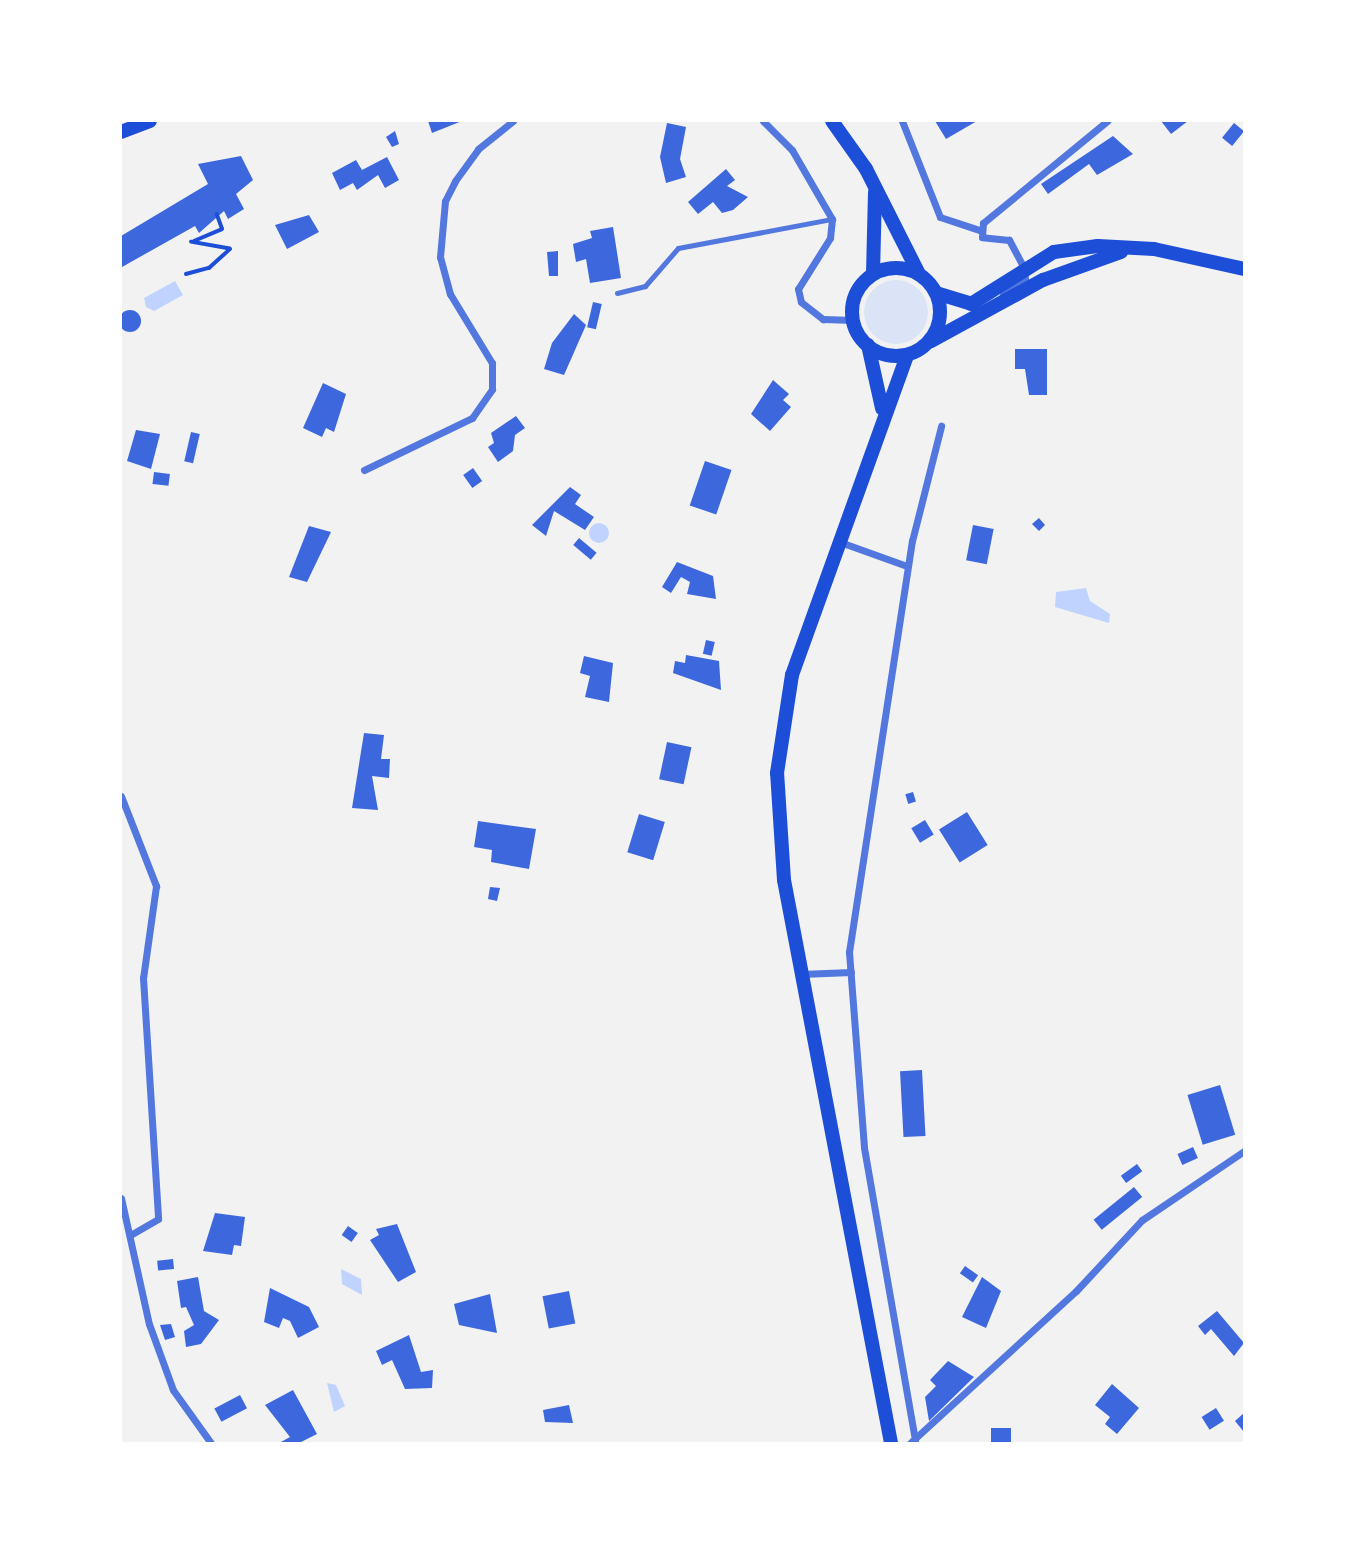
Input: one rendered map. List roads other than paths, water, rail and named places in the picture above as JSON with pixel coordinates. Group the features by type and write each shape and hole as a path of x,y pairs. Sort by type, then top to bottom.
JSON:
{"main road":[{"path":"121,132 150,121"},
{"path":"832,121 874,184 919,274 936,293 971,303 1024,268 1054,253 1154,249 1244,269"},
{"path":"873,274 874,184"},
{"path":"868,345 886,355 907,355 997,309 1043,280 1125,250"},
{"path":"882,409 868,345 853,320 856,294 873,274 896,268 919,274"},
{"path":"929,342 940,319 936,293"},
{"path":"891,1443 800,974 777,817 781,720 882,409 907,355"}],"street":[{"path":"364,470 472,418 492,389 492,363 450,294 440,257 445,201 455,181 478,149 513,121"},
{"path":"764,121 792,150 832,219 830,238 798,289 808,313 853,320"},
{"path":"902,121 940,217 979,230 982,237 1009,240 1024,268 1025,279 1000,298 997,309"},
{"path":"979,230 1018,189 1107,121"},
{"path":"912,1442 864,1147 851,972 855,879 907,566 941,426"},
{"path":"840,542 907,566"},
{"path":"121,796 156,886 143,978 158,1219 132,1234"},
{"path":"800,974 851,972"},
{"path":"912,1442 1142,1220 1244,1151"},
{"path":"121,1198 132,1234 149,1324 173,1391 211,1443"}],"lane":[{"path":"617,293 645,286 678,248 832,219"}],"water":[{"path":"175,281 183,295 154,311 146,307 144,298"},
{"path":"599,523 606,526 609,533 606,540 599,543 592,540 589,533 592,526"},
{"path":"1086,588 1090,601 1110,614 1109,623 1055,607 1056,592"},
{"path":"341,1269 361,1279 362,1295 342,1284"},
{"path":"327,1383 336,1385 345,1406 334,1412"}]}
